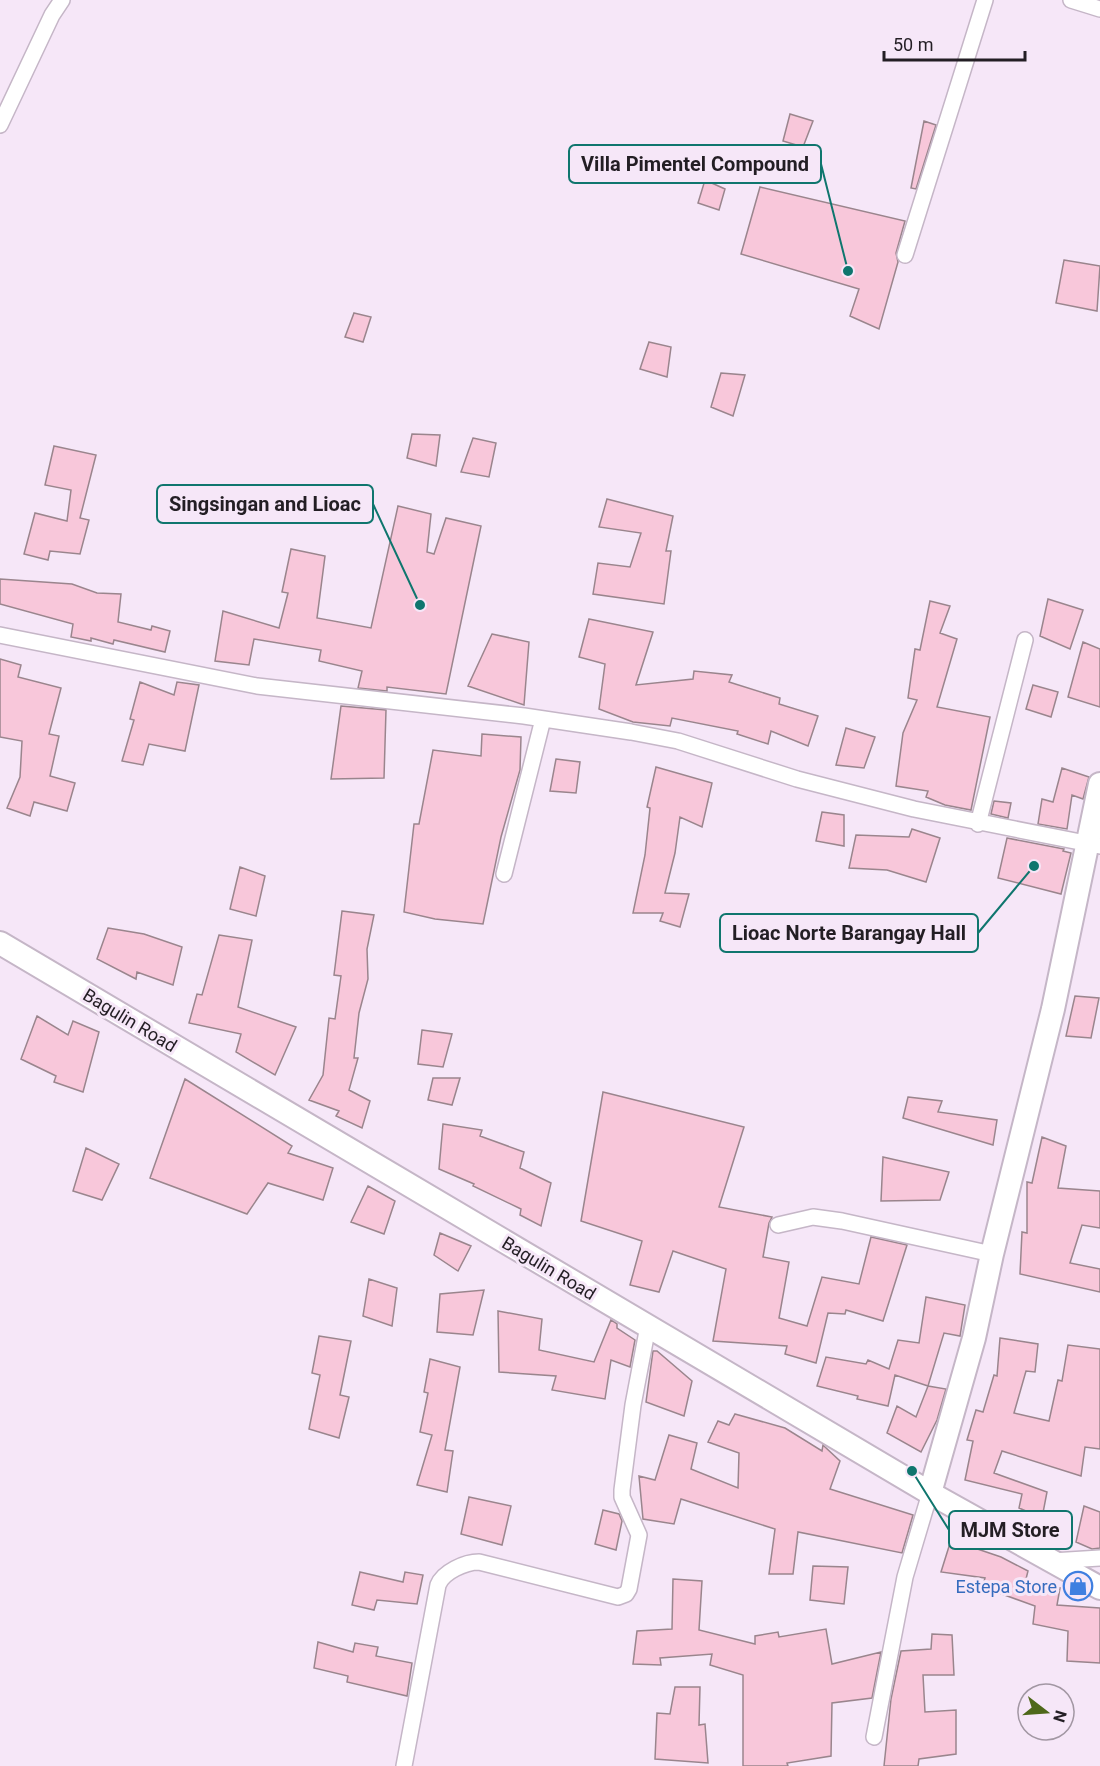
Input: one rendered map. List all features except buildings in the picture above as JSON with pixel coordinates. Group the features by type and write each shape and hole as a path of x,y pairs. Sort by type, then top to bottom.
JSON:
{"main road":[{"path":"930,1493 975,1338 992,1254 1094,844 1100,784"},
{"name":"Bagulin Road","path":"0,943 930,1493 1100,1588"}],"street":[{"path":"0,125 52,15 62,0"},
{"path":"905,255 985,0"},
{"path":"1071,0 1100,9"},
{"path":"0,635 257,686 543,719 678,741 797,779 978,824 1094,844"},
{"path":"978,824 1025,640"},
{"path":"504,874 543,719"},
{"path":"778,1225 813,1217 992,1254"},
{"path":"404,1766 438,1585 444,1576 468,1564 479,1562 618,1597 626,1594 629,1589 639,1535 622,1497 622,1490 633,1405 648,1326"},
{"path":"874,1737 905,1577 930,1493"},
{"path":"1052,1562 1100,1558"}],"place":[{"name":"Villa Pimentel Compound","path":"848,271"},
{"name":"Singsingan and Lioac","path":"420,605"},
{"name":"Lioac Norte Barangay Hall","path":"1034,866"},
{"name":"MJM Store","path":"912,1471"},
{"name":"Estepa Store","path":"1078,1586"}]}
